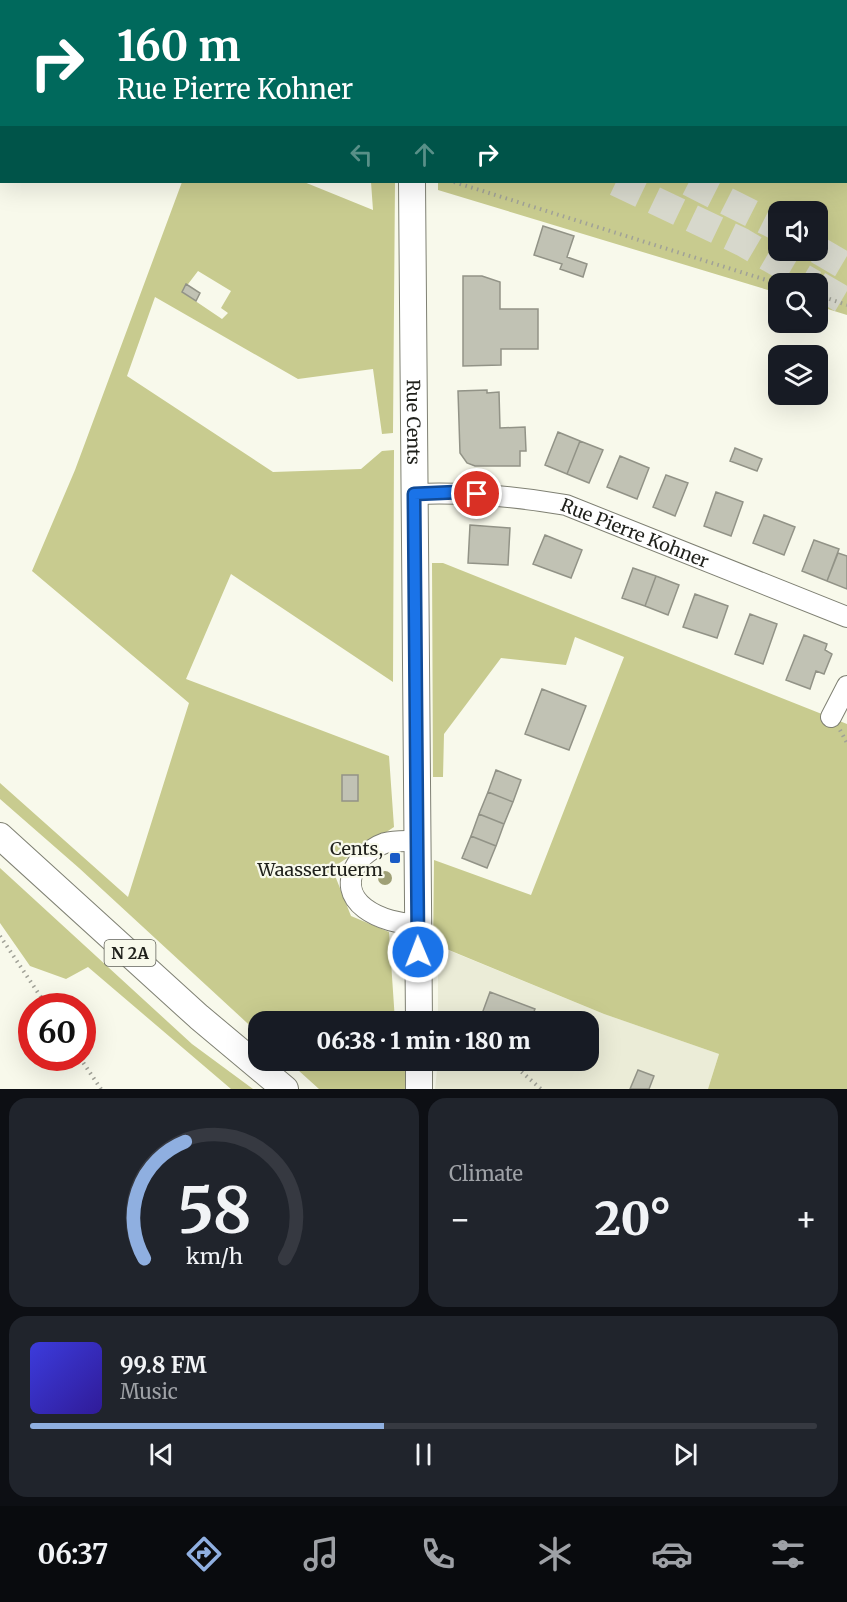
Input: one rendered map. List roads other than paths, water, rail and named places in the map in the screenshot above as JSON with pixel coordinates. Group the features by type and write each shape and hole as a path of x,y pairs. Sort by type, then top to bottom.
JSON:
{"main road":[{"name":"Rue Cents","path":"412,183 418,1011"},
{"name":"N 2A","path":"0,836 199,1017 285,1089"},
{"path":"419,1071 419,1089"}],"street":[{"name":"Rue Pierre Kohner","path":"414,494 459,492 566,505 847,617"},
{"path":"831,717 847,686"},
{"path":"417,841 384,843 372,850 361,858 353,870 350,882 352,894 361,906 374,915 388,921 418,924"}],"tunnel":[{"path":"618,183 742,242 795,273"},
{"path":"691,183 768,222"},
{"path":"828,256 847,267"},
{"path":"828,291 847,302"}],"place":[{"name":"Cents, Waassertuerm","path":"395,858"}]}
